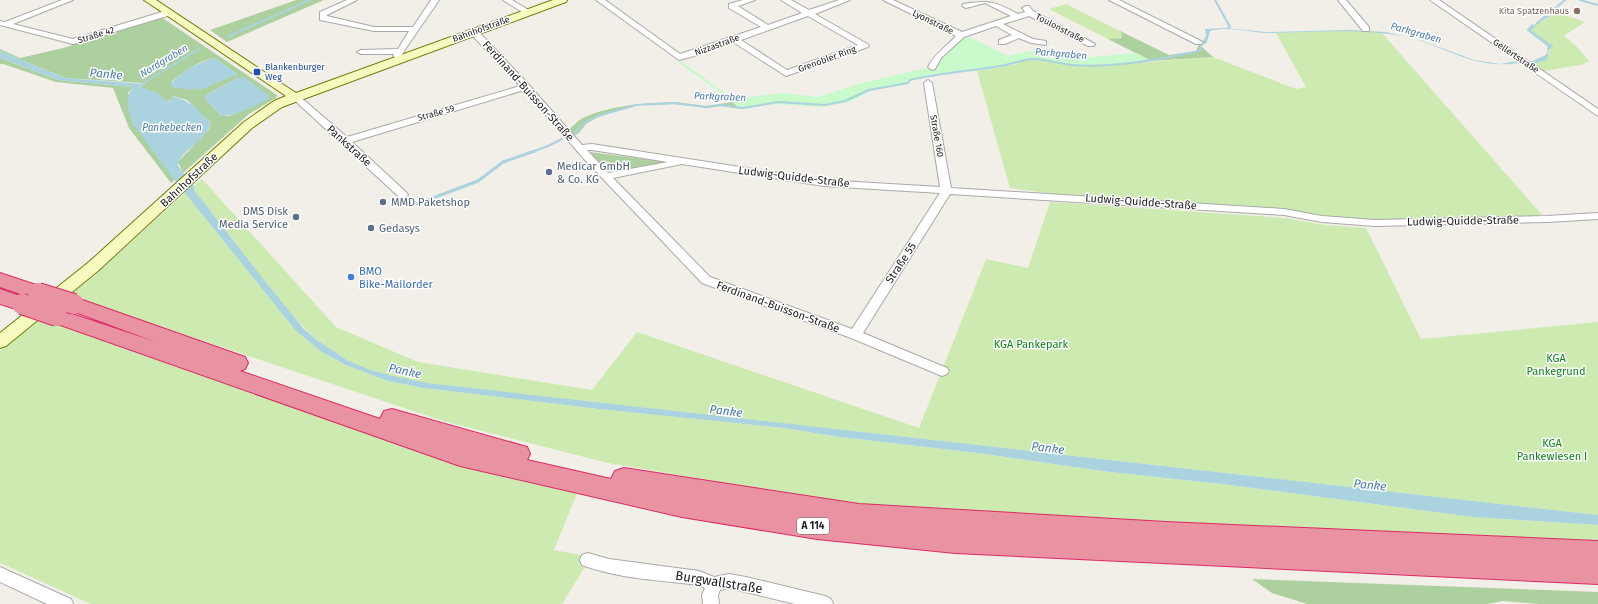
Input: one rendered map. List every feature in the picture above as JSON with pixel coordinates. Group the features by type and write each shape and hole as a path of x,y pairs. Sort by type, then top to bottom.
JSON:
{"highway":[{"name":"A 114","path":"0,280 30,298 372,412 495,449 627,480 866,516 1174,534 1598,553"},
{"name":"A 114","path":"0,296 30,298"},
{"name":"A 114","path":"66,310 460,456 564,478 682,506 817,527 955,541 1598,570"}],"main road":[{"path":"149,0 295,97"},
{"name":"Bahnhofstraße","path":"0,342 94,266 257,118 278,104 400,54 474,32 562,0"}],"street":[{"path":"3,24 69,0"},
{"path":"353,0 323,14 323,18 374,29 416,29"},
{"path":"400,54 435,0"},
{"path":"507,0 528,12"},
{"name":"Nizzastraße","path":"600,0 679,57 846,0"},
{"path":"751,0 732,6 767,27"},
{"path":"785,0 808,13"},
{"name":"Lyonstraße","path":"887,0 961,35 935,60 932,67"},
{"path":"966,6 986,0 1018,17"},
{"path":"1113,0 1198,42"},
{"path":"1342,0 1366,29"},
{"name":"Gellertstraße","path":"1434,0 1598,113"},
{"name":"Toulonstraße","path":"1018,17 1028,11 1091,44"},
{"name":"Straße 42","path":"3,24 73,42 168,13"},
{"name":"Grenobler Ring","path":"734,39 786,74 865,45 808,13"},
{"path":"961,35 1018,17"},
{"path":"997,24 1031,42 1043,43"},
{"name":"Ferdinand-Buisson-Straße","path":"474,32 526,87 579,148 706,280 854,335 942,370"},
{"path":"1002,42 1019,36"},
{"name":"Bahnhofstraße","path":"361,52 400,54"},
{"name":"Straße 160","path":"928,83 946,190"},
{"name":"Straße 59","path":"345,141 526,87"},
{"name":"Pankstraße","path":"295,97 403,195"},
{"name":"Ludwig-Quidde-Straße","path":"579,148 592,147 818,182 1284,212 1322,219 1375,223 1547,219 1598,216"},
{"name":"Ludwig-Quidde-Straße","path":"606,176 684,161"},
{"name":"Straße 55","path":"854,335 945,195 946,190"},
{"name":"Burgwallstraße","path":"588,560 609,566 698,578 714,584 729,581 825,604"},
{"path":"0,574 65,604"},
{"path":"712,604 710,595 714,584"}],"green space":[{"path":"296,0 324,0 227,42 210,30"},
{"path":"1066,4 1120,31 1122,36 1115,39 1108,39 1049,9"},
{"path":"1556,12 1585,22 1564,36 1578,48 1589,61 1581,65 1543,71 1529,62 1536,62 1549,54 1550,48 1553,47 1531,30"},
{"path":"161,17 277,95 276,98 249,114 183,173 178,162 209,129 211,123 187,100 173,96 172,100 166,101 140,87 145,84 142,83 65,78 0,51 0,49 20,58 63,48","holes":["214,58 237,74 196,89 172,87 172,81 182,74 197,64","237,78 241,111 229,116 221,116 205,98 206,95"]},
{"path":"1350,30 1382,33 1543,216 1374,222 1326,217 1284,209 1053,194 1010,188 977,71 1016,64 1029,59 1080,66 1094,64 1113,65 1213,57 1296,89 1306,87 1276,33"},
{"path":"1120,31 1169,55 1196,51 1199,44 1213,57 1151,61 1108,39 1121,38 1122,36"},
{"path":"969,37 1008,56 1029,51 1090,57 1137,53 1151,61 1113,65 1094,64 1080,66 1029,59 1016,64 977,71 955,72 912,80 908,83 897,86 873,90 849,102 823,107 777,104 743,109 678,62 681,61 733,99 782,93 819,97 858,84 930,67 960,40"},
{"path":"0,58 58,80 133,87 128,93 166,167 175,180 171,183 129,128 113,88 56,82 0,64"},
{"path":"675,102 707,106 732,102 741,109 721,106 707,108 675,104 638,105 598,117 586,124 579,133 575,135 569,129 581,119 605,110 640,104"},
{"path":"590,152 667,162 609,173"},
{"path":"202,179 336,327 418,362 592,390 637,332 919,428 986,259 1028,268 1050,202 1285,218 1326,225 1366,228 1421,339 1598,322 1598,515 450,386 383,374 351,362 334,352 306,329 280,301 195,191 194,186"},
{"path":"185,193 296,331 323,353 348,366 388,381 424,388 599,409 784,428 840,437 978,453 1102,471 1230,485 1473,517 1598,525 1598,544 1430,537 843,503 608,463 443,421 70,295 94,276"},
{"path":"40,320 53,321 578,491 554,550 591,557 562,604 91,604 0,563 0,351"},
{"path":"1252,579 1598,592 1598,604 1539,604 1503,601 1487,604 1307,604 1272,593"}],"water":[{"path":"1561,5 1554,14 1540,22 1531,30 1554,47 1550,48 1547,57 1535,62 1527,61 1532,61 1546,55 1550,46 1528,29"},
{"path":"1225,28 1266,32 1349,30 1386,32 1406,37 1374,32 1324,31 1266,33 1234,29 1218,29 1210,31 1207,42 1205,44 1202,42 1206,36 1205,29"},
{"path":"1410,38 1423,41 1474,60 1422,41"},
{"name":"Pankebecken","path":"0,51 65,78 145,84 140,87 160,94 166,101 172,100 173,96 190,103 211,123 204,135 183,155 178,165 194,186 195,191 304,329 317,340 347,360 370,370 427,383 1598,515 1598,525 1473,517 1230,485 1102,471 978,453 840,437 784,428 599,409 424,388 388,381 348,366 323,353 296,331 172,177 133,124 128,109 128,96 133,87 58,80 0,58"},
{"path":"214,58 238,74 202,89 172,87 171,85 173,81 183,73"},
{"path":"1474,60 1498,64 1488,63"},
{"path":"1517,61 1519,63 1501,64"},
{"path":"243,77 268,95 269,99 240,112 227,116 221,116 205,98 206,95 237,78"}],"waterway":[{"name":"Nordgraben","path":"227,37 310,0"},
{"path":"1215,0 1230,27 1228,28"},
{"name":"Parkgraben","path":"1537,23 1565,0"},
{"path":"1580,0 1598,5"},
{"name":"Parkgraben","path":"1532,25 1528,30 1549,46 1548,49"},
{"name":"Parkgraben","path":"573,135 584,123 598,116 636,105 674,103 706,107 721,105 743,108 778,102 825,105 845,101 869,90 908,83 910,80 1004,65 1029,59 1088,66 1120,64 1152,60 1199,51 1201,49 1200,46 1206,41"},
{"name":"Nordgraben","path":"140,85 199,49"},
{"name":"Parkgraben","path":"1535,62 1546,59 1547,55"},
{"name":"Parkgraben","path":"532,152 562,139"},
{"name":"Parkgraben","path":"417,204 478,181 503,162 535,151"}],"place":[{"name":"Kita Spatzenhaus","path":"1577,11"},
{"name":"Blankenburger Weg","path":"257,72"},
{"name":"Medicar GmbH & Co. KG","path":"549,172"},
{"name":"MMD Paketshop","path":"383,202"},
{"name":"DMS Disk Media Service","path":"296,217"},
{"name":"Gedasys","path":"371,228"},
{"name":"BMO Bike-Mailorder","path":"351,277"}],"water label":[{"name":"Panke","path":"106,74"},
{"name":"Panke","path":"405,371"},
{"name":"Panke","path":"726,411"},
{"name":"Panke","path":"1048,448"},
{"name":"Panke","path":"1370,485"}],"park label":[{"name":"KGA Pankepark","path":"1031,344"},
{"name":"KGA Pankegrund","path":"1556,364"},
{"name":"KGA Pankewiesen I","path":"1552,449"}]}
